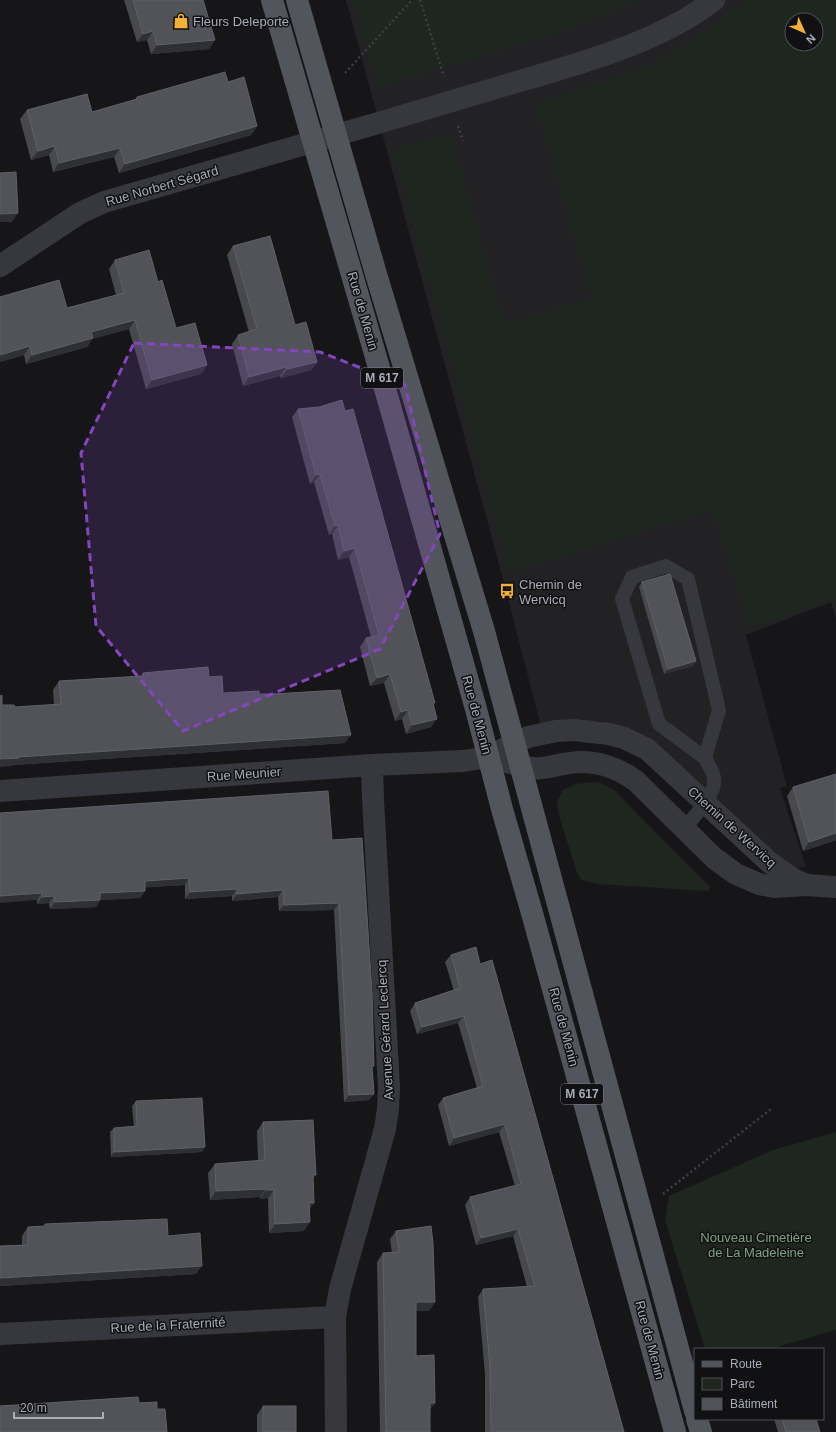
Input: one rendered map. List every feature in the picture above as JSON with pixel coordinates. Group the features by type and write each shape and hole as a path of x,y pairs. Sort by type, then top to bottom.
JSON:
{"main road":[{"name":"Rue de Menin","path":"272,0 389,402 489,757 502,809 675,1432"},
{"name":"Rue de Menin","path":"297,0 376,274 484,630 694,1407"},
{"path":"697,1420 701,1432"}],"street":[{"name":"Rue Norbert Ségard","path":"0,266 67,221 104,202 337,136 605,55 676,24 701,10 714,0"},
{"name":"Chemin de Wervicq","path":"489,757 514,743 528,737 542,734 574,730 624,738 647,749 769,862 795,880 807,885"},
{"name":"Chemin de Wervicq","path":"489,757 520,766 542,768 571,762 583,762 616,769 627,774 636,781 725,867 748,880 774,887 807,885 836,887"},
{"name":"Rue Meunier","path":"0,791 463,761 489,757"},
{"name":"Avenue Gérard Leclercq","path":"336,1432 335,1317 340,1289 379,1154 388,1109 372,766"},
{"name":"Rue de la Fraternité","path":"0,1334 335,1317"}],"lane":[{"path":"684,828 705,803 714,788 714,777 705,758 659,724 622,599 632,577 666,566 688,579 719,710 705,758"}],"path":[{"path":"348,79 345,72 412,0"},
{"path":"420,0 463,140"},
{"path":"641,1212 771,1109"}],"highlighted area":[{"path":"134,343 320,352 405,385 440,534 380,649 183,731 96,626 81,453"}],"shaded area":[{"path":"346,0 836,0 836,619 831,602 746,635 787,786 780,788 806,867 788,869 629,732 600,721 540,723 503,579"}],"green space":[{"path":"353,0 637,0 562,32 378,87"},
{"path":"747,0 836,0 836,606 835,601 830,599 750,629 713,510 509,572 393,150 450,134 504,324 592,299 539,115 537,103 654,64 727,16"},
{"path":"598,782 613,789 711,888 707,891 598,884 582,880 577,873 559,815 557,801 563,790 575,784"},
{"name":"Nouveau Cimetière de La Madeleine","path":"836,1132 836,1330 773,1348 705,1348 665,1220 669,1196 773,1150"}],"building":[{"path":"133,0 203,0 215,40 157,45 153,31 143,34"},
{"path":"225,72 228,82 244,77 257,126 125,164 120,148 59,163 55,146 38,151 27,110 87,94 92,112 137,99 137,97"},
{"path":"16,172 18,213 0,214 0,173"},
{"path":"270,236 295,325 306,322 317,362 287,369 286,367 249,377 238,335 257,329 233,246"},
{"path":"149,250 158,282 162,280 176,328 195,323 207,365 152,380 135,320 91,332 93,338 32,355 30,346 0,355 0,297 59,280 67,308 124,293 115,260"},
{"path":"342,400 345,411 353,409 435,703 433,703 437,719 412,725 408,710 401,712 390,674 377,678 366,638 379,635 355,548 344,551 338,525 335,526 320,474 316,475 298,409 319,407"},
{"path":"670,574 696,661 668,669 642,582"},
{"path":"208,667 209,677 222,676 223,693 259,691 259,694 273,694 340,690 351,735 0,759 0,696 2,695 2,705 14,705 15,707 61,704 59,681 143,676 143,673"},
{"path":"836,774 836,833 809,842 793,787"},
{"path":"328,791 332,840 362,838 372,992 374,1066 372,1066 374,1094 349,1095 339,903 284,905 283,890 237,894 237,889 190,892 189,878 145,881 145,891 100,893 100,900 55,902 54,896 42,897 42,893 0,896 0,813"},
{"path":"476,947 480,964 492,960 624,1432 491,1432 490,1366 483,1289 535,1286 518,1229 481,1238 470,1197 521,1184 505,1124 454,1138 443,1098 483,1086 464,1016 422,1027 415,1003 460,988 451,955"},
{"path":"202,1098 205,1147 114,1152 114,1128 137,1126 136,1101"},
{"path":"313,1120 316,1175 313,1175 314,1203 309,1203 310,1222 275,1224 274,1190 216,1191 215,1164 265,1160 263,1122"},
{"path":"167,1219 168,1236 200,1233 202,1266 0,1278 0,1246 28,1245 28,1227 45,1226 45,1224"},
{"path":"431,1226 435,1302 416,1302 416,1356 434,1355 435,1403 430,1403 430,1432 386,1432 383,1253 399,1252 396,1231"},
{"path":"138,1397 139,1403 157,1402 157,1409 165,1409 167,1432 0,1432 0,1406"},
{"path":"263,1406 296,1406 296,1432 263,1432"},
{"path":"782,1420 816,1420 820,1432 786,1432"}],"place":[{"name":"Fleurs Deleporte","path":"181,21"},
{"name":"Chemin de Wervicq","path":"507,591"}]}
